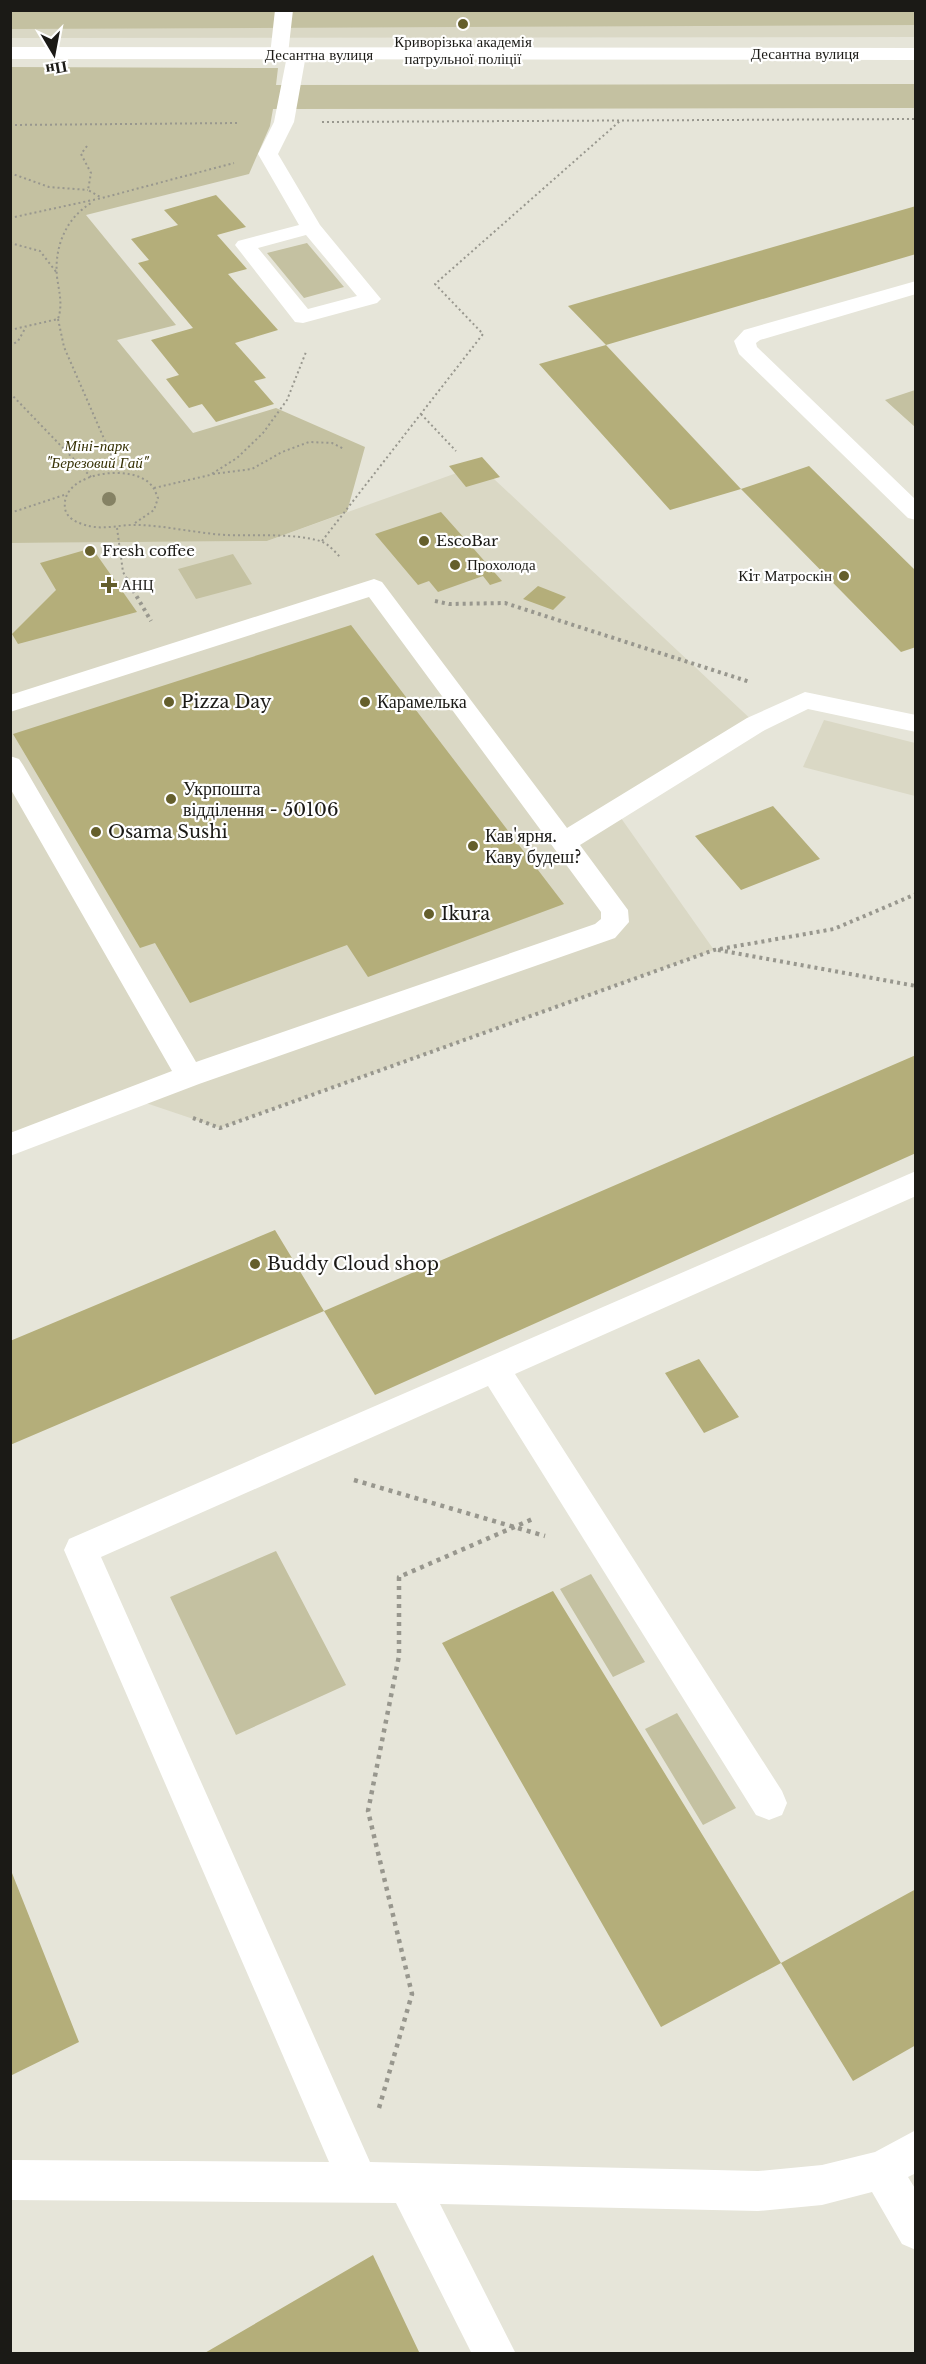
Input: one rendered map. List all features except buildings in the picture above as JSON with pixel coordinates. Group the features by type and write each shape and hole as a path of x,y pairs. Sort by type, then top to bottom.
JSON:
{"main road":[{"name":"Десантна вулиця","path":"10,53 915,54"}],"lane":[{"path":"284,10 288,55 284,122 268,154 311,228 370,299 303,317 245,245 311,228"},
{"path":"915,286 752,335 745,341 747,349 915,513"},
{"path":"10,704 374,587 614,910 615,922 604,932 189,1076 10,1145"},
{"path":"564,842 756,724 805,700 915,724"},
{"path":"10,765 189,1076"},
{"path":"358,2182 81,1550 289,1461 915,1183"},
{"path":"494,1368 769,1803"},
{"path":"10,2180 358,2182 758,2191 822,2185 882,2170 915,2150"},
{"path":"882,2170 915,2230"},
{"path":"408,2184 495,2354"}],"path":[{"path":"10,125 915,119"},
{"path":"322,541 483,334 435,284 621,121"},
{"path":"87,146 81,154 92,173 88,190"},
{"path":"10,218 102,198 268,154"},
{"path":"12,175 49,187 88,190 102,198"},
{"path":"102,198 79,208 66,226 60,247 57,273 63,308 58,319 64,347 118,473"},
{"path":"10,243 40,251 57,273"},
{"path":"210,475 237,458 255,441 287,400 306,355 303,317"},
{"path":"10,330 58,319"},
{"path":"10,346 18,341 26,326"},
{"path":"10,393 91,477"},
{"path":"421,414 456,451"},
{"path":"154,488 210,475 252,469 282,452 309,442 332,443 344,449"},
{"path":"135,524 154,510 158,498 154,488 136,476 118,473 91,477 76,484 67,494 64,506 69,516 98,529 135,524 177,531 322,541 374,587 449,604 505,603 805,700"},
{"path":"10,513 67,494"},
{"path":"117,528 123,572 169,653"},
{"path":"220,1128 714,950 834,929 915,894"},
{"path":"714,950 915,986"},
{"path":"289,1461 515,1526 614,1558"},
{"path":"358,2182 412,1994 368,1811 399,1656 399,1577 577,1500"}],"shaded area":[{"name":"Криворізька академія патрульної поліції","path":"915,10 916,37 11,38 10,11"},
{"path":"479,465 756,724 616,811 714,950 220,1128 134,1099 11,1145 11,543 267,541"},
{"path":"824,720 915,743 915,796 803,767"}],"green space":[{"path":"915,10 916,25 11,29 10,11"},
{"name":"Міні-парк \"Березовий Гай\"","path":"10,67 278,68 276,85 915,84 916,108 273,109 270,126 249,174 86,215 176,325 117,340 193,433 276,408 365,447 347,512 267,541 11,543"},
{"path":"307,243 344,287 304,298 267,253"},
{"path":"916,390 915,427 885,400"},
{"path":"233,554 252,584 196,599 178,569"},
{"path":"276,1551 346,1685 236,1735 170,1597"},
{"path":"591,1574 645,1662 613,1677 560,1589"},
{"path":"677,1713 736,1808 703,1825 645,1729"}],"place":[{"name":"Криворізька академія патрульної поліції","path":"463,24"},
{"name":"EscoBar","path":"424,541"},
{"name":"Fresh coffee","path":"90,551"},
{"name":"Прохолода","path":"455,565"},
{"name":"Кiт Матроскін","path":"844,576"},
{"name":"АНЦ","path":"109,585"},
{"name":"Pizza Day","path":"169,702"},
{"name":"Карамелька","path":"365,702"},
{"name":"Укрпошта відділення - 50106","path":"171,799"},
{"name":"Osama Sushi","path":"96,832"},
{"name":"Кав'ярня. Каву будеш?","path":"473,846"},
{"name":"Ikura","path":"429,914"},
{"name":"Buddy Cloud shop","path":"255,1264"}]}
